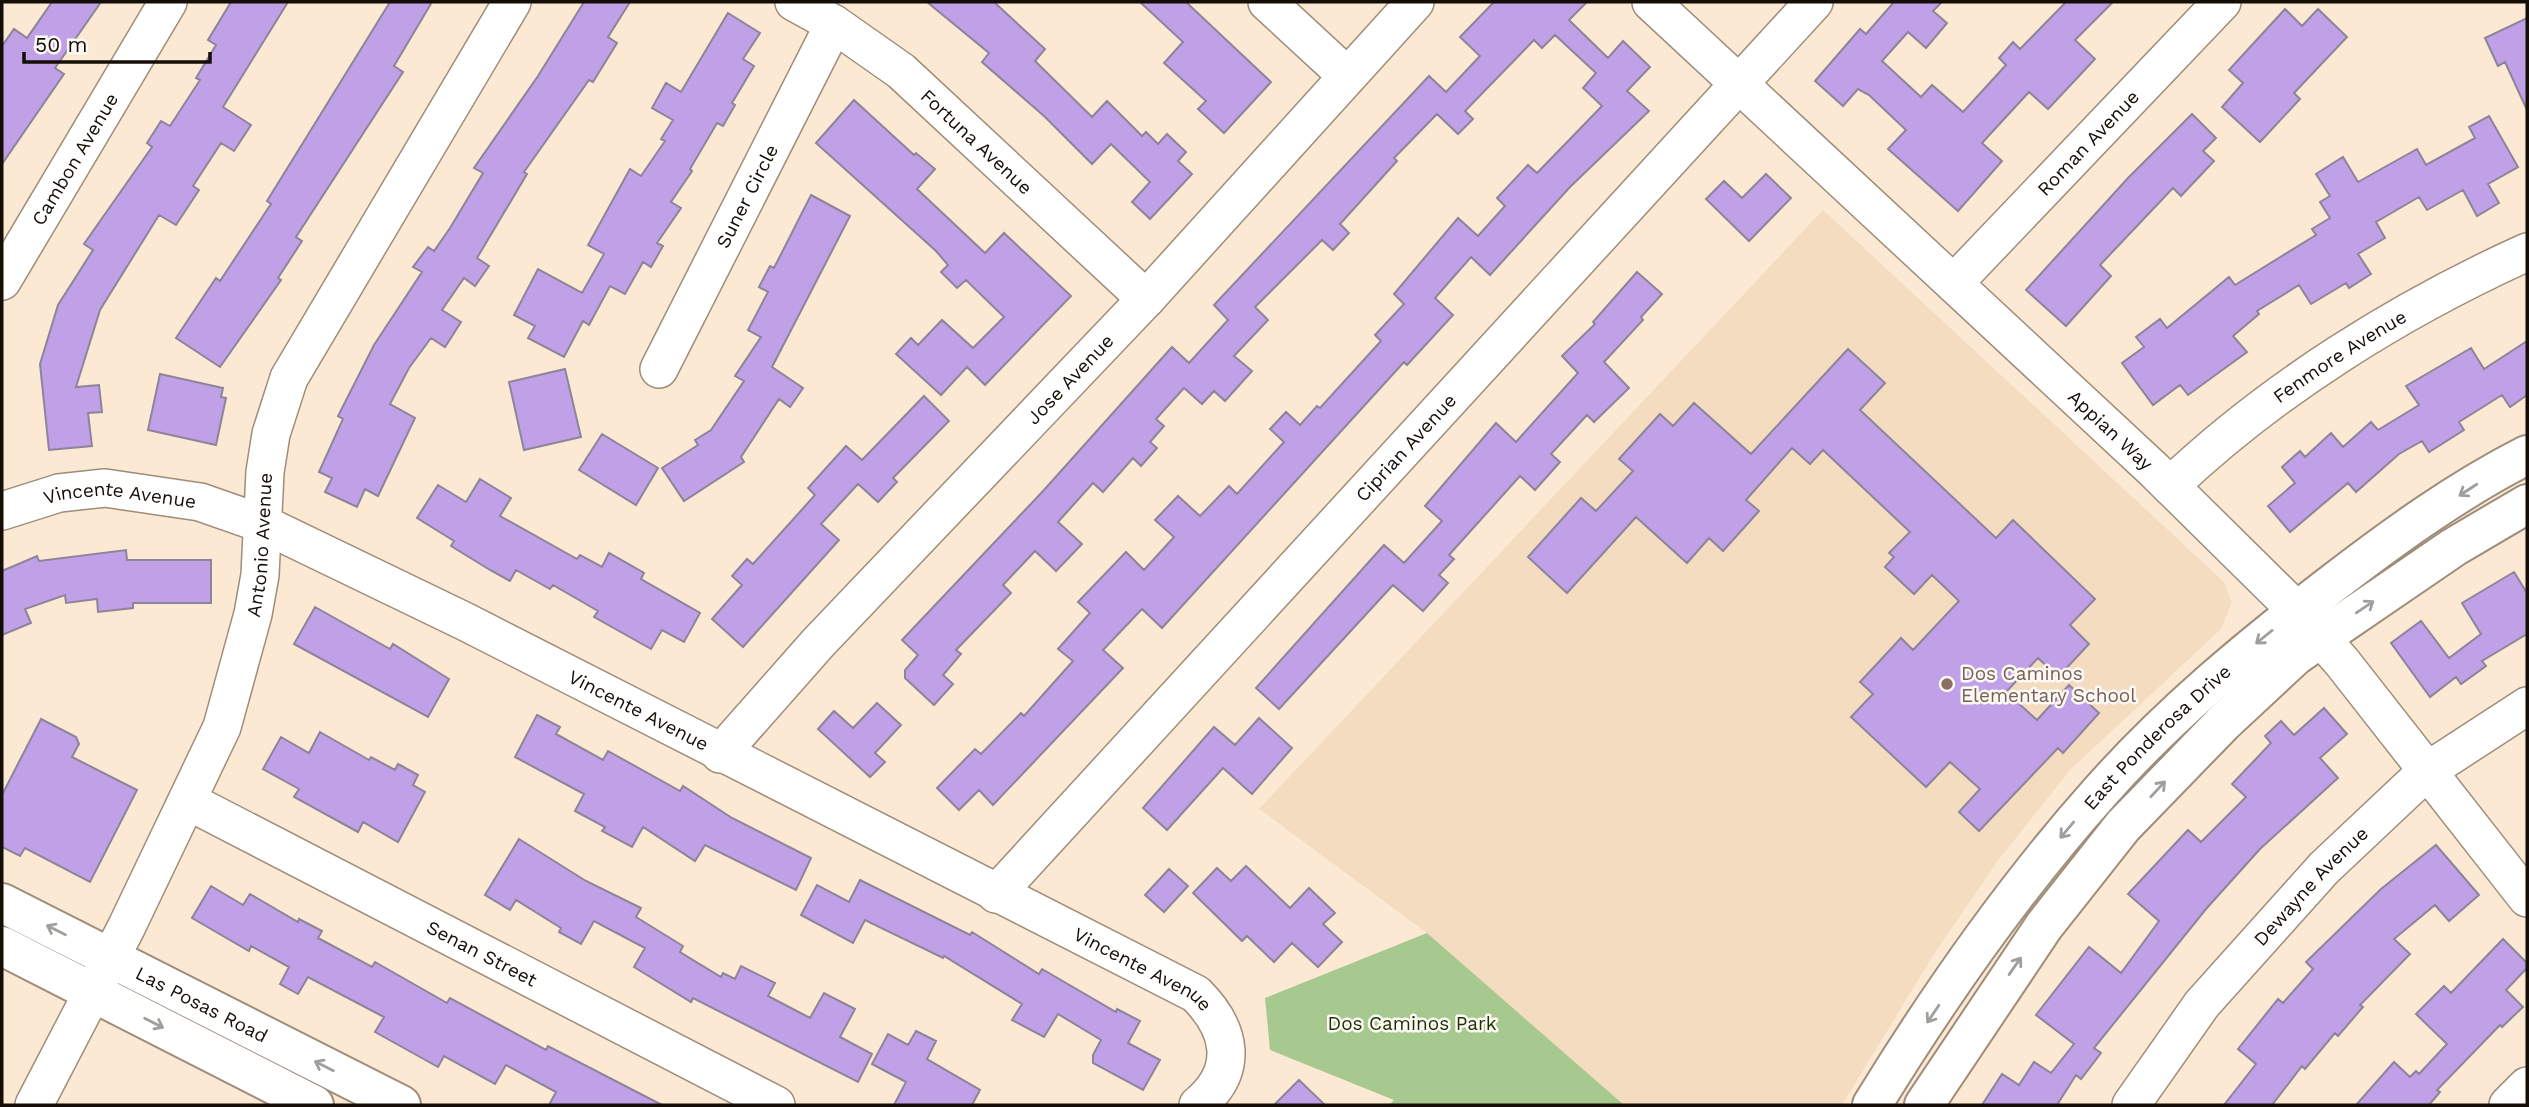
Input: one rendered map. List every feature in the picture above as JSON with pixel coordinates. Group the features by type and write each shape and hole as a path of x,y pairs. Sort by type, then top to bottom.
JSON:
{"main road":[{"name":"East Ponderosa Drive","path":"1924,1105 2044,926 2123,826 2223,723 2295,656 2309,624 2377,550 2478,483 2527,455"},
{"name":"East Ponderosa Drive","path":"1872,1105 1998,919 2076,819 2150,740 2236,658 2309,624 2454,547 2527,504"},
{"name":"Las Posas Road","path":"2,903 401,1105"},
{"name":"Las Posas Road","path":"2,946 314,1105"}],"street":[{"name":"Cambon Avenue","path":"2,281 167,2"},
{"name":"Antonio Avenue","path":"34,1105 111,958 222,727 243,657 260,575 271,434 289,378 512,2"},
{"name":"Fortuna Avenue","path":"794,2 834,24 901,71 1146,299"},
{"path":"1267,2 1346,75"},
{"name":"Jose Avenue","path":"720,754 818,643 1146,299 1346,75 1415,2"},
{"name":"Appian Way","path":"1651,2 2170,486 2309,624 2527,898"},
{"name":"Ciprian Avenue","path":"996,894 1814,2"},
{"name":"Roman Avenue","path":"1954,283 2222,2"},
{"name":"Suner Circle","path":"659,369 834,24"},
{"name":"Fenmore Avenue","path":"2170,486 2216,442 2266,404 2408,314 2527,252"},
{"name":"Vincente Avenue","path":"3,502 105,488 200,502 263,524 466,622 720,754 1196,994 1214,1013 1226,1045 1225,1065 1217,1084 1198,1105"},
{"name":"Dewayne Avenue","path":"2131,1105 2202,1004 2324,868 2427,771 2527,706"},
{"name":"Senan Street","path":"188,801 776,1105"},
{"path":"2508,1105 2527,1086"}],"shaded area":[{"path":"1823,210 2223,581 2232,602 2221,629 2070,770 1999,859 1934,954 1842,1105 1624,1105 1427,933 1259,809"}],"green space":[{"name":"Dos Caminos Park","path":"1427,933 1624,1105 1389,1105 1394,1100 1270,1050 1265,998"}],"building":[{"path":"52,2 101,2 55,68 64,74 2,164 2,46 14,29 27,38"},
{"path":"231,2 288,2 223,107 251,125 234,151 221,143 193,186 199,190 176,225 159,215 100,310 76,387 99,385 102,412 88,413 92,446 49,450 40,364 58,305 93,250 84,244 152,147 147,143 161,121 170,126 200,80 196,78 216,45 208,40"},
{"path":"390,2 432,2 394,66 403,72 296,237 302,241 278,278 281,280 220,367 176,338 216,278 220,281 271,204 267,201"},
{"path":"584,2 630,2 608,37 617,43 593,82 589,80 524,172 527,174 477,258 489,266 475,286 464,278 442,310 461,322 445,347 431,338 409,368 390,404 415,418 378,496 365,489 357,507 325,492 332,478 319,472 343,419 338,416 374,345 422,272 413,267 428,247 434,251 450,228 483,173 474,168 538,76"},
{"path":"927,2 994,2 1045,49 1035,61 1092,117 1107,101 1142,136 1146,132 1158,144 1167,134 1186,152 1178,161 1192,174 1150,219 1132,202 1150,182 1111,144 1092,164 1044,116 982,62 989,53"},
{"path":"1140,2 1186,2 1271,82 1224,133 1198,109 1206,101 1164,63 1183,42"},
{"path":"1494,2 1587,2 1569,20 1608,58 1623,41 1650,67 1627,91 1649,111 1570,187 1490,275 1471,257 1435,298 1453,315 1407,365 1404,362 1162,628 1142,609 1103,650 1123,668 993,805 979,790 959,810 937,788 975,749 981,754 1021,713 1024,716 1073,661 1058,649 1090,613 1078,602 1126,552 1144,570 1174,537 1155,520 1178,496 1200,516 1229,486 1237,494 1284,442 1270,429 1286,412 1300,425 1317,406 1320,408 1381,341 1375,335 1404,304 1394,294 1458,218 1478,236 1505,206 1497,198 1528,165 1537,173 1602,106 1583,88 1596,73 1555,35 1542,48 1534,40 1465,111 1473,119 1458,134 1437,114 1394,158 1397,161 1340,224 1349,233 1333,250 1322,240 1255,307 1268,320 1234,356 1252,371 1225,401 1214,391 1202,404 1184,388 1156,419 1164,426 1150,442 1157,448 1141,466 1133,458 1103,492 1093,483 1058,522 1082,544 1056,571 1035,551 1003,585 1011,593 956,650 961,654 943,675 953,684 934,705 905,678 905,670 918,655 902,640 1044,490 1172,347 1189,363 1228,320 1214,305 1429,76 1446,92 1480,56 1460,37"},
{"path":"1894,2 1942,2 1933,11 1947,23 1926,48 1908,32 1882,61 1921,97 1932,85 1963,112 2006,65 1999,58 2013,42 2020,49 2066,2 2113,2 2075,40 2095,59 2048,109 2029,92 1982,143 2002,161 1958,211 1888,149 1906,130 1869,95 1858,89 1843,106 1815,81 1860,29 1866,34"},
{"path":"2285,9 2302,26 2318,9 2347,37 2294,93 2300,99 2260,142 2222,107 2243,83 2229,70"},
{"path":"728,13 760,33 743,59 754,66 732,103 735,105 723,126 717,123 690,169 692,171 671,202 681,208 657,243 663,246 651,267 643,262 625,294 610,286 589,325 583,321 564,357 528,338 535,326 514,315 538,269 582,293 604,254 588,245 630,169 641,176 665,141 661,139 673,120 652,108 666,83 681,92"},
{"path":"2527,18 2527,110 2505,62 2498,66 2485,38"},
{"path":"854,100 914,155 916,153 935,169 917,189 985,253 1004,233 1071,296 985,385 967,367 941,395 896,354 911,338 918,345 942,320 973,348 1004,317 966,280 957,288 941,272 948,265 936,251 816,143"},
{"path":"2192,114 2216,138 2203,151 2214,161 2181,196 2173,188 2100,265 2111,276 2066,326 2026,290 2128,178"},
{"path":"2489,116 2518,167 2488,184 2499,203 2477,216 2463,190 2427,210 2419,197 2376,222 2385,238 2358,254 2371,274 2349,288 2346,283 2311,304 2299,285 2257,311 2259,314 2233,336 2247,352 2188,395 2180,385 2153,405 2122,363 2144,347 2136,337 2160,319 2167,328 2229,277 2235,285 2316,235 2312,229 2330,218 2320,202 2330,196 2316,174 2343,157 2358,182 2417,149 2426,165 2475,138 2469,127"},
{"path":"1766,174 1791,198 1749,241 1706,199 1724,181 1742,198"},
{"path":"811,195 850,216 772,367 803,388 790,407 779,399 741,457 744,462 684,501 662,468 698,445 695,440 711,430 744,381 735,376 761,337 748,330 768,292 759,287 770,266 774,268"},
{"path":"1637,272 1662,294 1641,317 1643,320 1604,362 1629,388 1594,422 1587,415 1551,454 1560,462 1535,490 1520,476 1449,555 1454,559 1439,575 1448,583 1423,611 1393,585 1279,709 1256,688 1384,545 1404,563 1442,521 1425,506 1496,423 1516,442 1578,373 1562,356 1595,324 1593,322"},
{"path":"2527,341 2527,395 2510,407 2502,395 2459,422 2464,430 2429,452 2422,441 2399,454 2356,492 2348,483 2290,532 2268,506 2295,483 2282,467 2300,451 2305,457 2331,433 2343,447 2371,422 2378,430 2419,405 2406,386 2471,348 2484,369"},
{"path":"1848,349 1885,383 1860,410 1996,538 2013,520 2095,599 2070,625 2089,644 2058,677 2038,658 2006,692 2037,720 2069,685 2099,713 2063,753 2058,748 1979,831 1959,812 1980,789 1950,762 1926,787 1851,717 1873,694 1860,682 1901,638 1913,650 1959,601 1932,575 1914,594 1885,567 1894,557 1889,553 1910,532 1823,450 1810,464 1792,448 1746,500 1759,511 1723,551 1709,538 1687,563 1636,517 1567,593 1528,557 1581,498 1596,511 1633,471 1619,459 1660,414 1673,426 1694,403 1751,454"},
{"path":"565,369 581,437 524,450 509,382"},
{"path":"160,374 223,388 221,397 226,398 216,445 148,430"},
{"path":"924,396 949,421 893,478 897,482 878,502 858,484 821,524 839,540 743,647 712,619 742,585 732,576 747,559 753,564 815,495 808,488 846,446 862,460"},
{"path":"602,434 658,468 636,505 579,470"},
{"path":"480,479 511,498 500,516 577,559 580,555 602,567 609,553 644,573 641,579 700,613 684,642 662,630 651,649 594,617 598,611 553,585 550,589 516,570 510,581 490,570 451,546 454,541 417,518 438,485 466,502"},
{"path":"126,550 127,560 211,560 211,603 133,603 133,608 98,612 97,599 66,603 65,595 25,609 31,623 2,635 2,571 37,556 39,561"},
{"path":"2514,572 2527,593 2527,634 2482,661 2486,666 2461,684 2456,677 2430,697 2391,643 2421,621 2449,658 2481,634 2462,603"},
{"path":"315,607 390,649 393,644 449,679 428,717 294,644"},
{"path":"877,703 901,725 875,753 885,762 870,777 818,729 834,711 853,728"},
{"path":"2324,708 2347,734 2320,758 2338,778 2260,849 2206,909 2094,1048 2101,1053 2081,1079 2076,1075 2057,1105 1982,1105 2002,1074 2019,1085 2034,1062 2051,1073 2074,1044 2036,1015 2089,947 2121,973 2159,921 2128,894 2188,830 2201,842 2246,797 2232,784 2271,743 2265,736 2281,721 2294,735"},
{"path":"537,715 560,727 556,734 603,760 608,751 680,791 683,786 732,818 811,858 796,890 705,845 695,861 643,827 632,847 602,831 605,827 575,811 584,794 515,757"},
{"path":"1259,718 1292,748 1252,794 1223,768 1167,830 1143,808 1214,727 1235,745"},
{"path":"41,719 76,737 79,744 72,757 137,790 90,882 25,848 20,856 2,847 2,795"},
{"path":"320,732 369,760 371,757 395,770 398,764 418,775 413,785 425,792 398,842 363,822 358,832 294,797 299,789 263,769 281,737 309,753"},
{"path":"519,839 586,881 641,908 636,917 683,946 680,952 721,977 723,973 735,979 741,966 775,983 768,996 810,1018 824,993 855,1009 840,1037 872,1054 858,1082 693,998 691,1002 634,967 645,948 594,921 581,944 559,932 561,928 516,900 510,910 485,895"},
{"path":"2436,845 2479,895 2449,921 2435,905 2394,939 2410,954 2360,1005 2363,1007 2338,1036 2335,1033 2305,1069 2302,1066 2272,1105 2224,1105 2256,1064 2238,1049 2278,999 2283,1003 2313,969 2306,962 2381,889"},
{"path":"1246,866 1290,908 1309,888 1335,913 1323,924 1342,942 1318,967 1292,943 1274,962 1247,936 1242,941 1193,893 1217,868 1231,881"},
{"path":"1169,869 1188,886 1164,912 1145,895"},
{"path":"860,880 970,935 972,932 1039,974 1042,969 1116,1012 1117,1009 1140,1021 1128,1043 1160,1060 1143,1090 1093,1063 1093,1055 1101,1040 1058,1014 1044,1037 1012,1020 1022,1004 944,956 943,958 865,920 853,943 801,915 817,885 849,902"},
{"path":"211,886 243,905 250,894 298,922 299,919 322,931 318,938 372,967 375,962 447,1003 450,998 546,1050 548,1046 662,1105 549,1105 556,1092 506,1065 495,1084 444,1056 438,1067 375,1032 384,1017 308,977 298,994 280,984 289,967 251,946 249,951 192,918"},
{"path":"2503,939 2527,963 2527,968 2506,990 2523,1007 2502,1027 2500,1025 2437,1090 2440,1092 2429,1105 2356,1105 2394,1062 2410,1077 2416,1071 2419,1074 2447,1044 2416,1014 2444,986 2451,993"},
{"path":"916,1031 936,1041 927,1059 980,1090 972,1105 894,1105 906,1082 872,1064 888,1034 908,1045"},
{"path":"1299,1080 1325,1105 1274,1105"}],"place":[{"name":"Dos Caminos Elementary School","path":"1947,684"}]}
